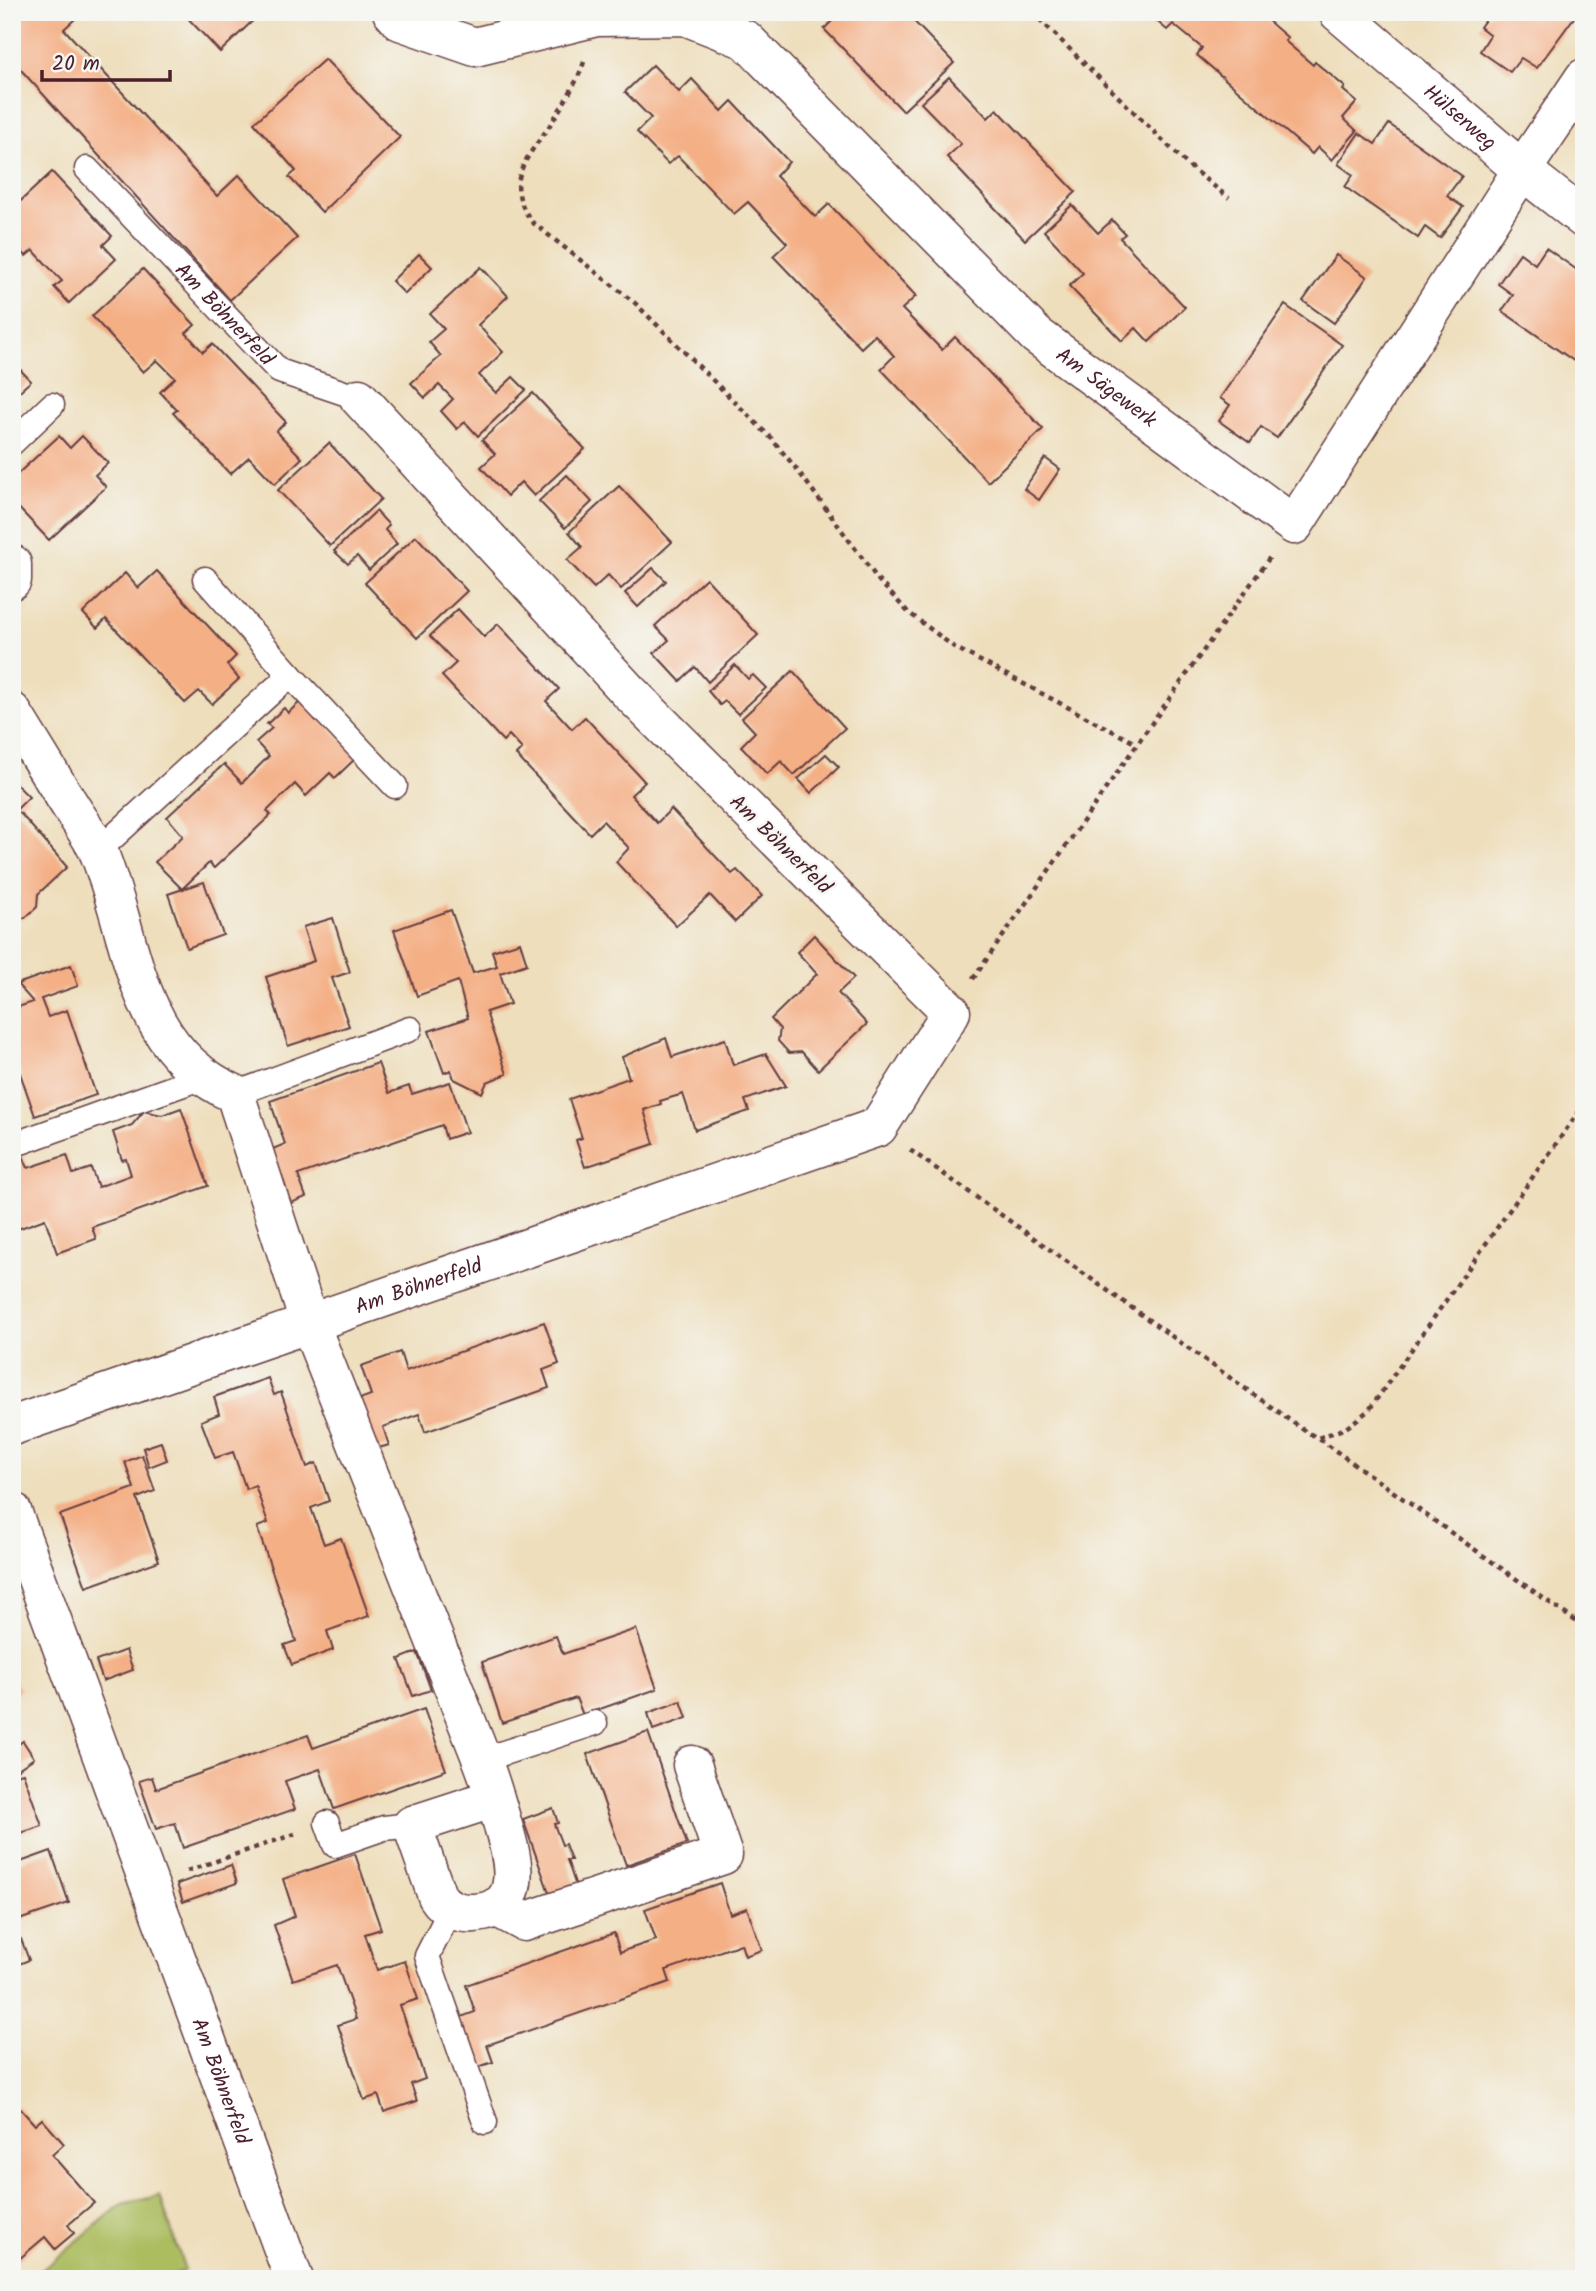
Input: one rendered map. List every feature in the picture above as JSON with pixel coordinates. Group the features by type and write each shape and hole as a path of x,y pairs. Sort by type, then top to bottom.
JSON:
{"street":[{"name":"Am Sägewerk","path":"392,12 400,21 475,47 596,15 685,16 746,40 1036,335 1294,525"},
{"name":"Hülserweg","path":"1338,12 1522,170 1584,219"},
{"path":"1294,525 1584,78"},
{"name":"Am Böhnerfeld","path":"359,398 629,692 951,1012"},
{"path":"12,564 12,580"},
{"path":"12,712 98,851 128,948 154,1016 177,1053 219,1086 482,1760 495,1798 514,1865 514,1879 508,1894 496,1907 477,1913 451,1909 437,1896 412,1825 495,1798"},
{"path":"878,1128 951,1012"},
{"name":"Am Böhnerfeld","path":"12,1426 878,1128"},
{"name":"Am Böhnerfeld","path":"12,1511 294,2279"},
{"path":"496,1907 524,1922 723,1855 692,1765"}],"lane":[{"name":"Am Böhnerfeld","path":"87,169 279,371 359,398"},
{"path":"12,443 52,405"},
{"path":"205,579 395,786"},
{"path":"98,851 290,674"},
{"path":"21,1142 410,1028"},
{"path":"482,1760 595,1723"},
{"path":"327,1823 335,1845 384,1829 412,1825"},
{"path":"451,1909 427,1956 485,2122"}],"path":[{"path":"1032,12 1190,167 1229,198"},
{"path":"596,15 583,66 519,173 521,204 532,222 635,303 771,438 879,580 908,612 954,647 1136,744"},
{"path":"951,1012 1136,744 1294,525"},
{"path":"1318,1438 1346,1428 1369,1410 1584,1104"},
{"path":"878,1128 1584,1627"},
{"path":"150,1884 327,1823"}],"green space":[{"path":"160,2196 185,2270 162,2279 31,2279 122,2204"}],"building":[{"path":"12,12 68,12 75,19 64,29 217,196 239,175 297,238 230,300 12,60"},
{"path":"182,12 262,12 220,52"},
{"path":"835,12 905,12 954,63 903,111 824,29 838,15"},
{"path":"1146,12 1219,12 1227,19 1233,12 1258,12 1288,38 1285,41 1345,87 1343,90 1357,102 1343,118 1357,131 1332,160 1318,147 1312,154 1197,55 1202,48 1173,24 1167,30"},
{"path":"1491,12 1578,12 1537,68 1521,58 1510,72 1480,51 1490,35 1480,27"},
{"path":"325,59 400,137 322,212 289,177 296,171 254,123"},
{"path":"653,65 679,92 692,79 722,111 732,101 789,162 776,176 815,217 829,204 916,296 902,309 942,350 955,337 1043,429 988,482 881,369 894,356 875,335 861,348 773,256 787,243 748,202 734,214 678,156 668,164 637,132 651,118 625,92"},
{"path":"949,77 988,118 997,109 1076,192 1025,240 947,157 961,144 921,103"},
{"path":"1389,124 1462,176 1447,196 1463,207 1440,238 1425,227 1418,238 1345,187 1353,175 1338,164 1359,133 1375,144"},
{"path":"52,172 112,236 103,245 116,259 69,303 54,287 62,281 33,250 26,256 12,242 12,209"},
{"path":"1072,205 1098,233 1112,220 1125,234 1120,238 1185,307 1149,342 1136,328 1122,341 1069,286 1083,273 1044,231"},
{"path":"1546,248 1584,275 1584,368 1502,311 1513,295 1498,284 1520,253 1535,264"},
{"path":"419,254 432,267 405,294 392,281"},
{"path":"1336,255 1367,277 1334,323 1303,301"},
{"path":"481,267 508,296 478,325 503,352 479,375 496,393 513,377 526,390 478,436 465,422 457,429 441,411 453,399 439,385 425,398 411,383 441,356 429,342 444,329 430,314"},
{"path":"143,269 195,325 186,333 203,352 212,344 286,422 276,431 302,458 275,484 249,457 230,474 173,413 177,410 160,392 175,378 157,360 143,372 92,316"},
{"path":"1285,305 1342,345 1277,438 1261,427 1250,443 1219,421 1230,405 1220,398"},
{"path":"12,361 31,381 12,398"},
{"path":"533,393 585,449 534,496 521,482 507,496 481,467 495,454 482,440"},
{"path":"59,436 70,448 82,436 108,463 95,475 106,487 49,540 12,501 12,479"},
{"path":"329,443 381,499 330,546 278,490"},
{"path":"1045,458 1060,469 1039,500 1024,489"},
{"path":"567,475 592,502 565,528 539,501"},
{"path":"619,486 672,542 621,589 608,575 594,588 567,560 582,547 569,532"},
{"path":"376,511 389,525 385,530 397,544 369,570 357,556 348,564 334,551"},
{"path":"416,536 467,591 417,638 365,583"},
{"path":"653,568 666,581 638,607 625,593"},
{"path":"157,571 236,656 227,665 239,679 212,704 199,691 185,703 106,619 97,628 83,613 125,573 138,588"},
{"path":"706,578 758,635 708,682 695,667 680,681 654,653 669,640 655,626"},
{"path":"458,609 484,637 498,624 559,689 546,701 572,729 585,717 645,782 631,795 657,823 671,809 732,874 737,870 762,896 735,922 710,895 676,926 616,862 629,848 603,821 590,834 516,755 522,749 509,735 503,741 442,676 456,663 430,636"},
{"path":"735,665 748,679 753,675 766,688 738,714 725,701 720,705 708,691"},
{"path":"793,671 845,728 794,775 781,761 767,774 741,746 755,732 742,718"},
{"path":"303,699 357,757 335,778 330,773 306,796 295,784 267,811 271,815 214,868 209,863 182,889 155,862 183,836 167,817 224,764 242,783 269,756 256,742 272,728 267,724 284,708 288,713"},
{"path":"826,754 839,767 811,793 798,779"},
{"path":"12,780 29,797 15,811 21,814 67,867 38,894 37,907 25,918 12,918"},
{"path":"204,882 223,935 187,948 168,894"},
{"path":"451,910 473,973 497,966 492,951 520,942 527,964 500,973 510,1004 486,1012 507,1074 487,1082 482,1093 454,1079 451,1070 444,1073 429,1031 468,1018 458,981 417,996 394,930"},
{"path":"333,918 350,972 332,978 349,1026 288,1046 266,977 314,961 303,927"},
{"path":"814,935 854,978 838,993 867,1024 818,1070 802,1052 789,1053 778,1041 780,1029 771,1019 817,974 797,952"},
{"path":"71,965 78,986 41,999 48,1017 67,1010 96,1095 35,1116 12,1050 12,1009 33,1002 17,984"},
{"path":"666,1038 672,1057 725,1039 733,1065 766,1054 786,1086 745,1100 749,1111 695,1130 683,1094 660,1101 661,1104 644,1110 654,1144 585,1167 576,1140 582,1138 569,1099 629,1078 622,1057"},
{"path":"378,1063 389,1093 409,1086 412,1094 450,1082 467,1132 446,1139 442,1125 298,1175 306,1197 286,1205 268,1151 285,1144 270,1101"},
{"path":"181,1108 208,1186 92,1227 96,1239 57,1253 45,1219 12,1231 12,1154 21,1151 28,1168 67,1155 73,1174 91,1168 98,1187 131,1175 126,1159 122,1160 113,1132 132,1125 144,1111 162,1115"},
{"path":"544,1322 559,1364 543,1370 549,1388 425,1432 419,1414 383,1427 389,1445 372,1450 354,1401 371,1395 361,1366 400,1352 406,1371"},
{"path":"268,1378 274,1395 281,1392 307,1467 316,1463 329,1501 311,1508 324,1544 341,1538 369,1616 327,1631 333,1650 292,1665 284,1645 296,1641 257,1527 268,1523 255,1485 246,1489 233,1452 215,1458 201,1421 219,1414 214,1397"},
{"path":"161,1442 167,1460 149,1467 143,1448"},
{"path":"142,1455 155,1491 137,1498 159,1561 86,1587 60,1515 134,1488 125,1462"},
{"path":"636,1629 657,1689 583,1715 576,1698 502,1723 482,1662 556,1636 563,1654"},
{"path":"126,1650 133,1670 103,1681 96,1661"},
{"path":"417,1652 431,1690 413,1696 399,1659"},
{"path":"12,1679 21,1689 12,1696"},
{"path":"681,1701 687,1718 653,1730 648,1713"},
{"path":"424,1709 446,1770 334,1809 320,1769 285,1781 295,1809 183,1848 175,1823 156,1829 139,1781 152,1777 156,1789 308,1735 313,1748"},
{"path":"648,1732 687,1844 626,1865 587,1754"},
{"path":"23,1741 34,1758 12,1773 12,1749"},
{"path":"23,1773 42,1826 12,1836 12,1776"},
{"path":"553,1808 558,1823 554,1824 571,1860 567,1860 578,1892 552,1901 523,1819"},
{"path":"51,1851 69,1903 13,1922 12,1865"},
{"path":"355,1854 381,1929 365,1934 377,1970 405,1961 418,1999 400,2005 425,2079 411,2084 417,2101 384,2112 378,2095 364,2100 338,2025 356,2019 337,1965 293,1980 274,1925 295,1916 283,1879"},
{"path":"231,1865 237,1883 183,1902 177,1884"},
{"path":"720,1883 730,1914 747,1908 762,1950 745,1956 741,1944 666,1970 670,1982 487,2045 493,2062 475,2068 458,2018 475,2012 466,1985 614,1933 620,1952 656,1940 645,1909"},
{"path":"21,1939 29,1960 12,1967 12,1942"},
{"path":"18,2106 35,2125 42,2119 64,2144 52,2155 94,2203 68,2225 74,2233 55,2249 45,2237 12,2265 12,2111"}]}
